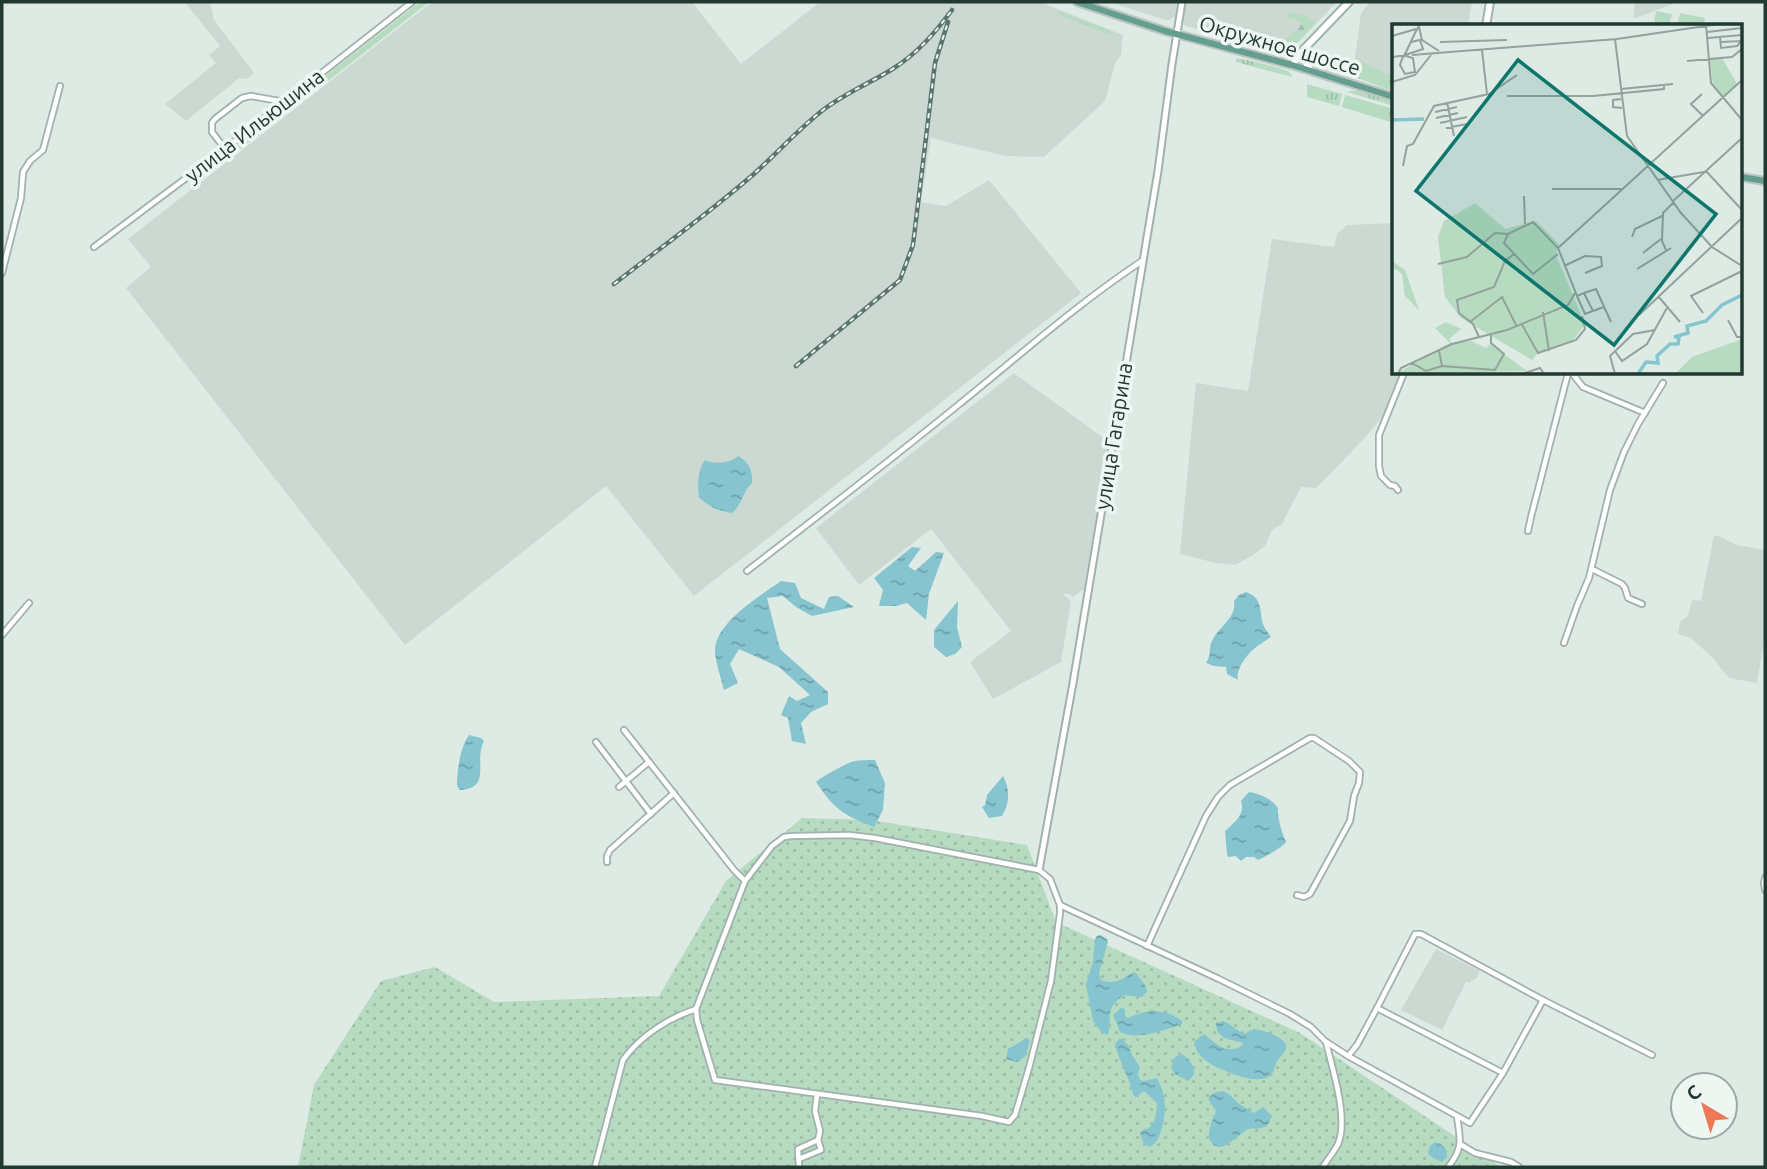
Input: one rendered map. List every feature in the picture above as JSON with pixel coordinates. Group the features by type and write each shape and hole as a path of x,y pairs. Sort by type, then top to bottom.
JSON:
{"main road":[{"name":"Окружное шоссе","path":"1077,2 1176,34 1310,70 1392,96"},
{"path":"1292,65 1349,2"},
{"path":"1486,24 1490,2"},
{"path":"1304,49 1304,59 1310,70"},
{"path":"1742,177 1765,181"}],"street":[{"name":"улица Ильюшина","path":"94,247 225,149 412,2"},
{"name":"улица Гагарина","path":"1039,870 1073,683 1158,171 1182,2"},
{"path":"2,273 21,198 23,172 30,161 43,150 60,86"},
{"path":"225,149 212,132 212,123 239,100 251,96 285,102"},
{"path":"747,571 891,460 1076,310 1142,261"},
{"path":"1398,490 1381,475 1379,435 1404,374"},
{"path":"1528,531 1570,374"},
{"path":"1571,374 1583,387 1645,413"},
{"path":"1564,643 1592,569 1610,490 1629,440 1664,383"},
{"path":"1592,569 1624,586 1628,598 1642,604"},
{"path":"2,635 29,603"},
{"path":"624,730 745,881"},
{"path":"1147,946 1206,816 1218,797 1230,785 1314,738 1349,761 1360,772 1359,783 1350,821 1310,894 1304,897 1297,895"},
{"path":"596,742 651,814"},
{"path":"619,787 649,762"},
{"path":"607,862 610,850 674,793"},
{"path":"820,834 875,838 1039,870 1050,879 1060,905 1060,913 1051,981 1042,1019 1014,1115 1009,1122 982,1116 715,1080 696,1020 696,1009 745,881 767,851 784,838 820,834"},
{"path":"1765,878 1765,890"},
{"path":"1060,905 1290,1014 1348,1056 1470,1124 1503,1073 1543,1000"},
{"path":"1348,1056 1357,1045 1415,934 1421,934 1652,1055"},
{"path":"1377,1007 1503,1073"},
{"path":"595,1167 623,1060 633,1047 650,1033 696,1009"},
{"path":"1323,1167 1337,1145 1340,1125 1339,1094 1325,1041"},
{"path":"799,1159 821,1150 815,1111 817,1094"},
{"path":"1449,1166 1461,1144 1457,1116"},
{"path":"799,1167 798,1149 818,1140"},
{"path":"1461,1144 1475,1153 1511,1162 1519,1167"}],"shaded area":[{"path":"185,2 210,2 214,20 254,73 247,79 239,78 186,121 165,104 216,63 209,55 220,46"},
{"path":"432,2 692,2 741,64 820,2 1040,2 1123,35 1121,55 1115,63 1105,101 1044,157 1005,156 931,138 921,202 946,206 989,180 1081,293 694,596 606,486 405,645 126,288 151,267 128,239"},
{"path":"1110,2 1177,2 1175,16 1165,20"},
{"path":"1185,2 1337,2 1296,44 1283,51 1185,26 1182,19"},
{"path":"1370,2 1472,2 1468,24 1392,24 1392,75 1354,65 1361,13"},
{"path":"1635,2 1678,2 1633,19"},
{"path":"1392,223 1392,374 1400,374 1387,412 1316,488 1301,487 1282,524 1272,530 1265,546 1253,555 1235,565 1180,554 1196,383 1248,391 1272,239 1334,247 1337,234 1347,225"},
{"path":"1014,373 1109,442 1084,589 1073,597 1063,594 1071,601 1061,662 993,699 970,662 1011,631 931,529 859,585 816,528"},
{"path":"1714,535 1737,545 1765,550 1765,634 1757,683 1729,678 1712,657 1691,638 1678,634 1680,622 1688,616 1692,600 1701,601"},
{"path":"1436,949 1480,971 1476,979 1466,982 1442,1030 1401,1010"}],"green space":[{"path":"420,2 429,2 210,173 206,169"},
{"path":"1656,11 1672,14 1670,24 1654,23"},
{"path":"1060,12 1110,30 1110,33 1059,15"},
{"path":"1290,12 1308,16 1315,24 1290,48 1257,44 1255,33 1263,32 1269,42 1280,44 1296,33 1302,23 1286,17"},
{"path":"1680,13 1705,18 1704,24 1677,24"},
{"path":"1236,58 1280,68 1290,72 1292,77 1236,62"},
{"path":"1359,60 1392,75 1392,90 1347,74 1352,61"},
{"path":"1307,84 1342,94 1339,106 1307,97"},
{"path":"1359,91 1392,100 1392,105 1347,92"},
{"path":"1345,95 1392,108 1392,122 1342,107"},
{"path":"802,818 870,820 1027,845 1056,922 1300,1033 1501,1167 298,1167 314,1085 381,981 435,967 494,1002 659,996 726,881"}],"water":[{"path":"738,456 750,467 752,483 732,513 714,508 699,497 699,478 705,460 722,462"},
{"path":"912,547 921,548 908,566 915,571 936,552 944,553 929,594 926,620 907,603 879,606 883,590 874,578"},
{"path":"781,581 795,583 801,598 824,609 829,597 838,596 854,607 812,616 783,596 767,598 780,649 828,692 828,704 811,712 801,723 806,744 792,741 788,718 781,715 789,696 797,701 810,695 779,667 739,649 730,664 738,683 724,690 715,652 717,641 730,621"},
{"path":"1246,592 1257,600 1263,623 1271,637 1257,646 1244,660 1238,680 1227,674 1226,667 1206,663 1212,641 1233,612 1234,601"},
{"path":"958,601 957,627 962,647 955,654 946,657 934,647 934,630"},
{"path":"469,735 484,741 479,779 470,788 460,790 457,786 458,766"},
{"path":"875,760 885,783 883,810 874,827 840,810 816,782 851,762"},
{"path":"1003,776 1008,791 1007,806 1002,816 989,818 982,807 987,795"},
{"path":"1249,792 1265,797 1278,808 1286,842 1258,860 1246,857 1241,861 1236,856 1228,857 1225,831 1238,818 1242,810 1241,801"},
{"path":"1100,935 1108,942 1099,973 1101,980 1118,981 1133,972 1145,985 1147,992 1142,997 1124,995 1117,1000 1111,1009 1108,1035 1102,1033 1093,1021 1086,985 1093,961 1095,939"},
{"path":"1121,1008 1125,1009 1125,1016 1128,1018 1141,1013 1162,1012 1176,1017 1182,1024 1151,1034 1127,1034 1120,1032 1113,1015"},
{"path":"1223,1021 1245,1034 1257,1029 1273,1034 1285,1043 1286,1050 1278,1059 1272,1074 1262,1079 1243,1077 1203,1058 1194,1044 1204,1034 1226,1049 1243,1046 1243,1043 1221,1036 1216,1023"},
{"path":"1027,1038 1030,1040 1025,1057 1016,1062 1006,1059 1008,1049"},
{"path":"1120,1038 1128,1045 1140,1067 1140,1080 1157,1078 1162,1090 1165,1102 1164,1121 1158,1139 1150,1147 1144,1144 1140,1134 1152,1124 1157,1103 1144,1091 1136,1097 1133,1095 1115,1044"},
{"path":"1180,1054 1187,1058 1194,1068 1194,1075 1188,1081 1175,1074 1171,1068 1174,1058"},
{"path":"1223,1091 1254,1113 1263,1107 1271,1117 1268,1124 1263,1128 1248,1129 1227,1145 1213,1144 1209,1132 1216,1111 1208,1099 1213,1093"},
{"path":"1435,1142 1446,1151 1447,1157 1442,1162 1428,1153"}],"railway":[{"path":"614,284 732,193 823,110 909,57 932,35 952,10"},
{"path":"796,366 900,280 913,245 935,63 948,22"}]}
